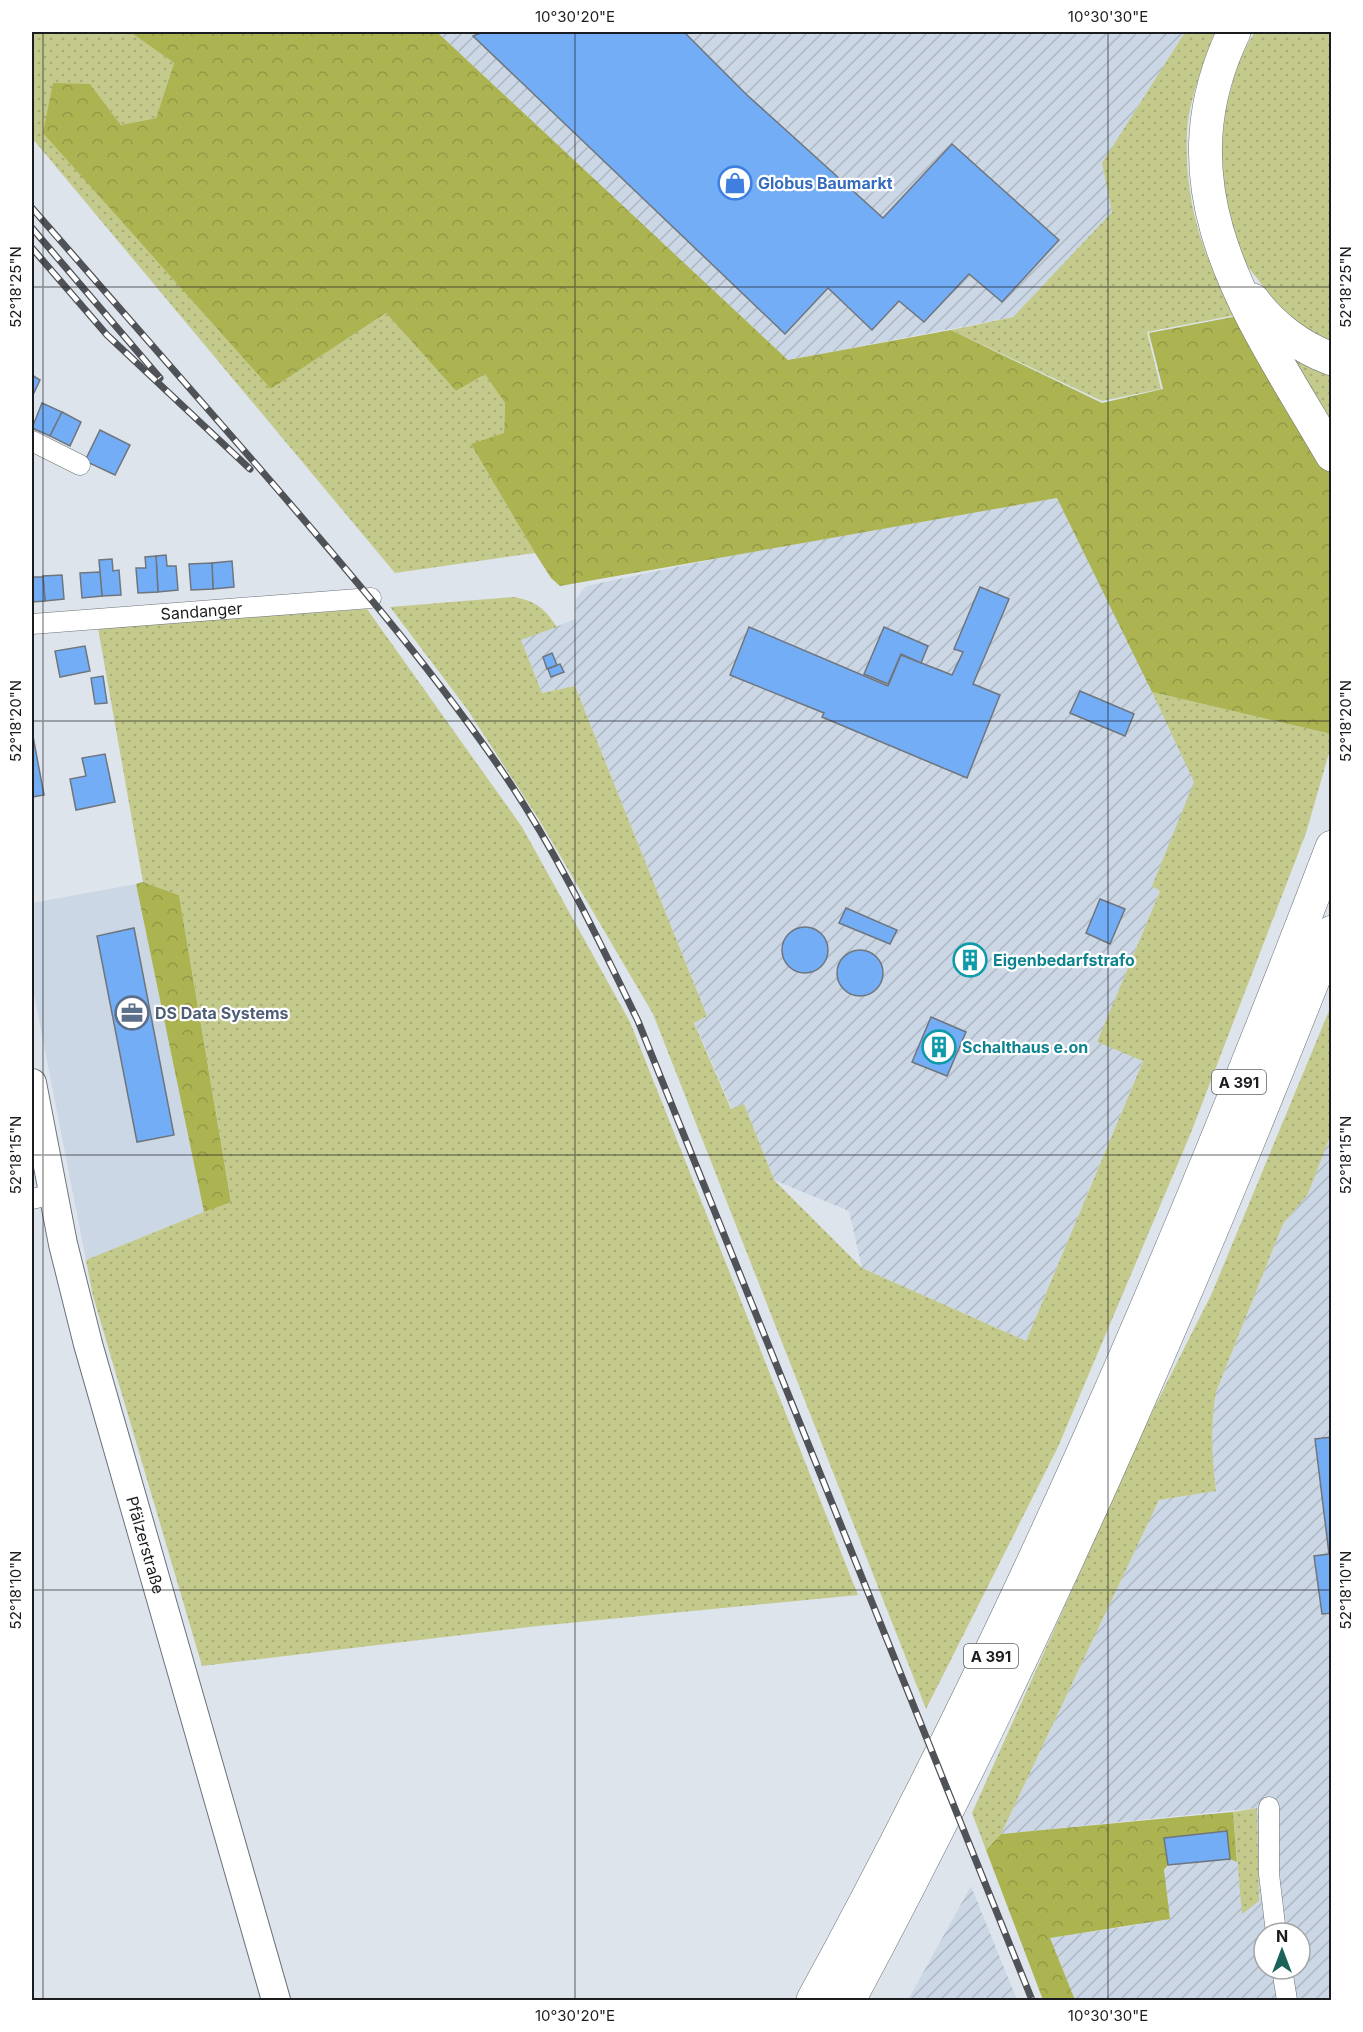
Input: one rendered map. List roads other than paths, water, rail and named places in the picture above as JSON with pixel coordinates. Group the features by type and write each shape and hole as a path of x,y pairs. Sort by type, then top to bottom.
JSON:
{"highway":[{"path":"1234,32 1212,94 1205,161 1215,229 1238,291 1259,334 1332,455"},
{"path":"1225,256 1239,282 1276,325 1299,343 1332,359"},
{"name":"A 391","path":"813,2001 891,1858 990,1657 1083,1456 1214,1146 1330,849"},
{"name":"A 391","path":"849,2001 928,1852 1024,1655 1117,1454 1246,1152 1332,933"}],"street":[{"path":"32,441 80,465"},
{"name":"Sandanger","path":"32,624 371,598"},
{"name":"Pfälzerstraße","path":"32,1083 42,1196 88,1344 276,2001"},
{"path":"1269,1807 1269,1874 1275,1921"},
{"path":"1284,1981 1287,2001"}],"railway":[{"path":"32,208 285,498 409,646 495,761 554,855 638,1021 1032,2000"},
{"path":"32,228 160,378"},
{"path":"32,248 107,335 250,469"}],"place":[{"name":"Globus Baumarkt","path":"735,183"},
{"name":"Eigenbedarfstrafo","path":"970,960"},
{"name":"DS Data Systems","path":"132,1013"},
{"name":"Schalthaus e.on","path":"939,1047"}]}
